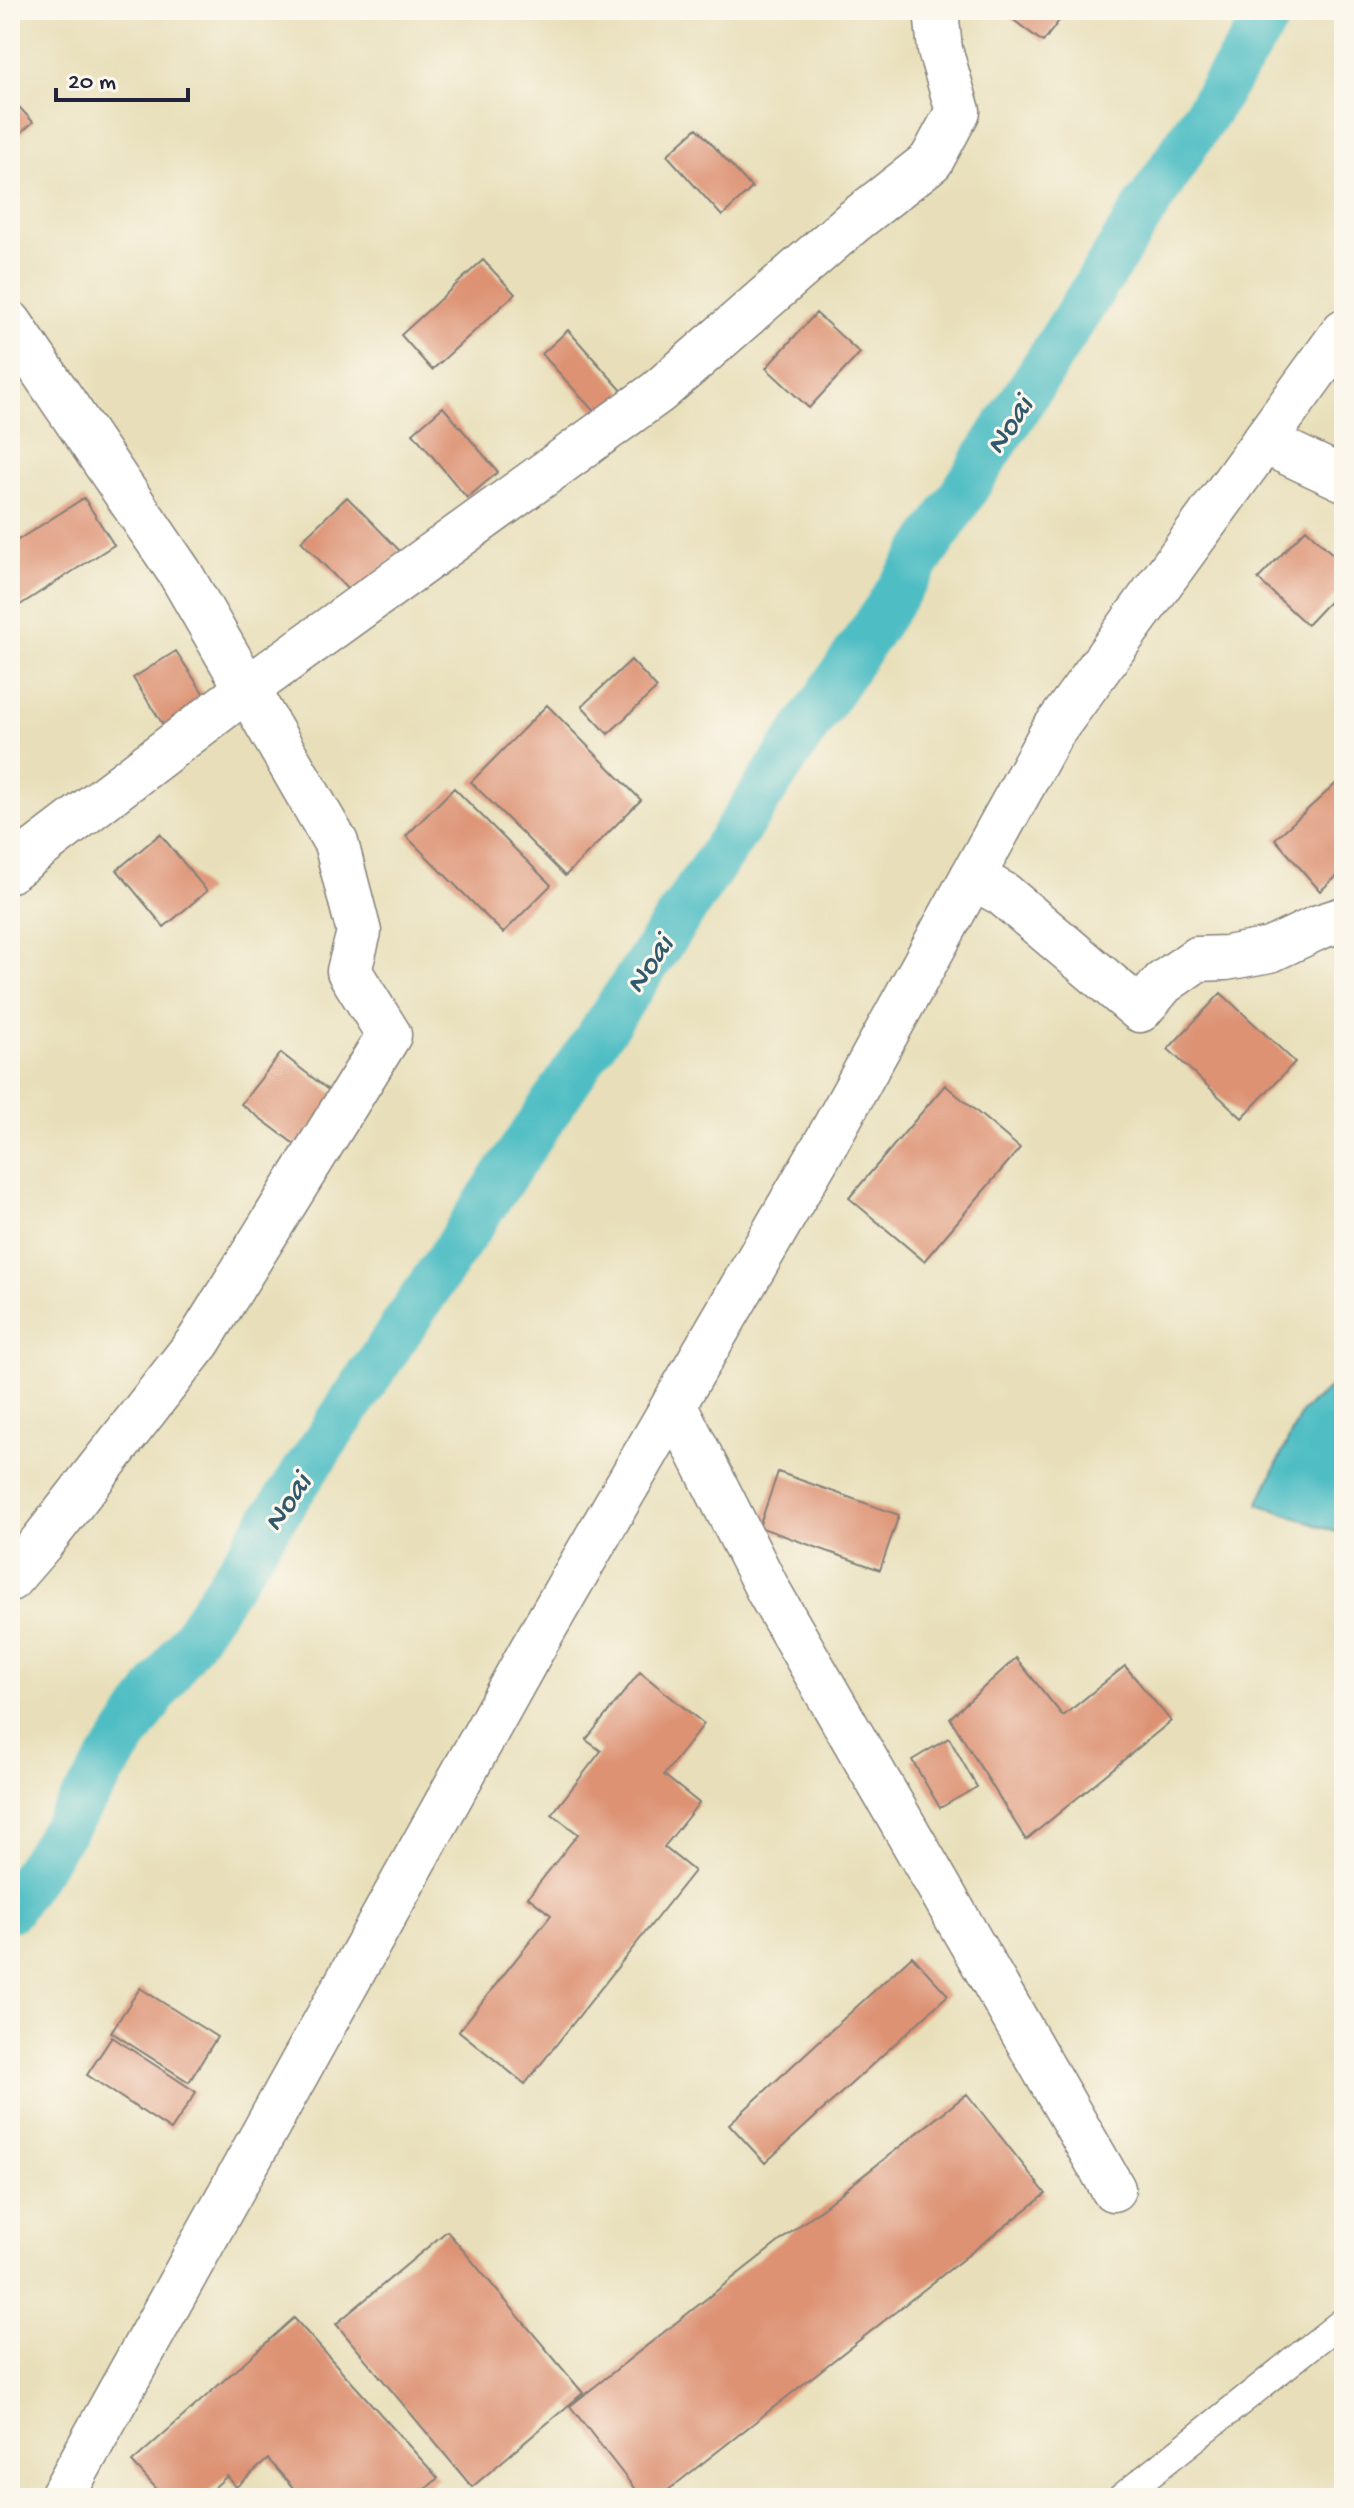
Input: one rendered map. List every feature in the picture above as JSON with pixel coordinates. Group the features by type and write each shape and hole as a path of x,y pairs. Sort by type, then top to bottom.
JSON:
{"street":[{"path":"10,870 247,689 658,392 853,222 931,161 958,111 940,50 936,10"},
{"path":"10,323 180,573 336,843 359,932 349,971 389,1035 199,1341 10,1579"},
{"path":"61,2498 531,1651 827,1141 1051,734 1344,331"},
{"path":"1265,442 1344,479"},
{"path":"972,877 1003,894 1140,1010 1163,983 1197,959 1226,958 1270,950 1344,919"},
{"path":"674,1404 768,1590 1113,2189"}],"lane":[{"path":"1120,2498 1344,2320"}],"water":[{"path":"1344,1376 1344,1535 1258,1504 1302,1411"}],"building":[{"path":"1000,10 1067,10 1043,42"},
{"path":"10,97 33,122 10,143"},
{"path":"697,128 752,188 722,216 667,155"},
{"path":"483,260 515,294 432,370 401,335"},
{"path":"816,313 860,353 809,408 766,368"},
{"path":"568,330 624,393 598,416 542,354"},
{"path":"443,407 498,472 467,498 413,433"},
{"path":"347,497 400,551 354,596 301,541"},
{"path":"84,498 114,545 20,605 10,590 10,545"},
{"path":"1306,529 1344,565 1344,586 1307,625 1258,579"},
{"path":"176,651 214,710 171,737 133,678"},
{"path":"631,660 657,688 608,734 582,706"},
{"path":"547,705 641,800 565,876 471,782"},
{"path":"1340,780 1344,784 1344,870 1320,891 1275,839"},
{"path":"454,788 551,885 503,933 406,836"},
{"path":"160,834 207,891 164,927 117,870"},
{"path":"1221,993 1295,1062 1242,1118 1168,1049"},
{"path":"281,1053 336,1096 297,1146 241,1104"},
{"path":"945,1085 1020,1148 924,1261 849,1198"},
{"path":"778,1472 899,1515 880,1570 759,1527"},
{"path":"1016,1658 1063,1716 1125,1666 1171,1721 1026,1840 950,1718"},
{"path":"640,1672 704,1724 664,1775 699,1803 664,1847 694,1871 525,2084 459,2031 551,1915 528,1897 578,1834 552,1814 601,1751 586,1740"},
{"path":"949,1738 977,1787 940,1808 912,1760"},
{"path":"912,1956 948,1995 765,2163 729,2124"},
{"path":"140,1988 217,2037 189,2082 111,2032"},
{"path":"112,2037 196,2092 171,2130 87,2075"},
{"path":"967,2094 1046,2194 658,2498 642,2498 570,2406"},
{"path":"447,2231 583,2393 472,2487 336,2324"},
{"path":"294,2318 438,2478 416,2498 302,2498 268,2459 236,2487 227,2476 203,2498 165,2498 132,2462"}],"waterway":[{"name":"Noai","path":"10,1909 938,532 1272,10"}]}
